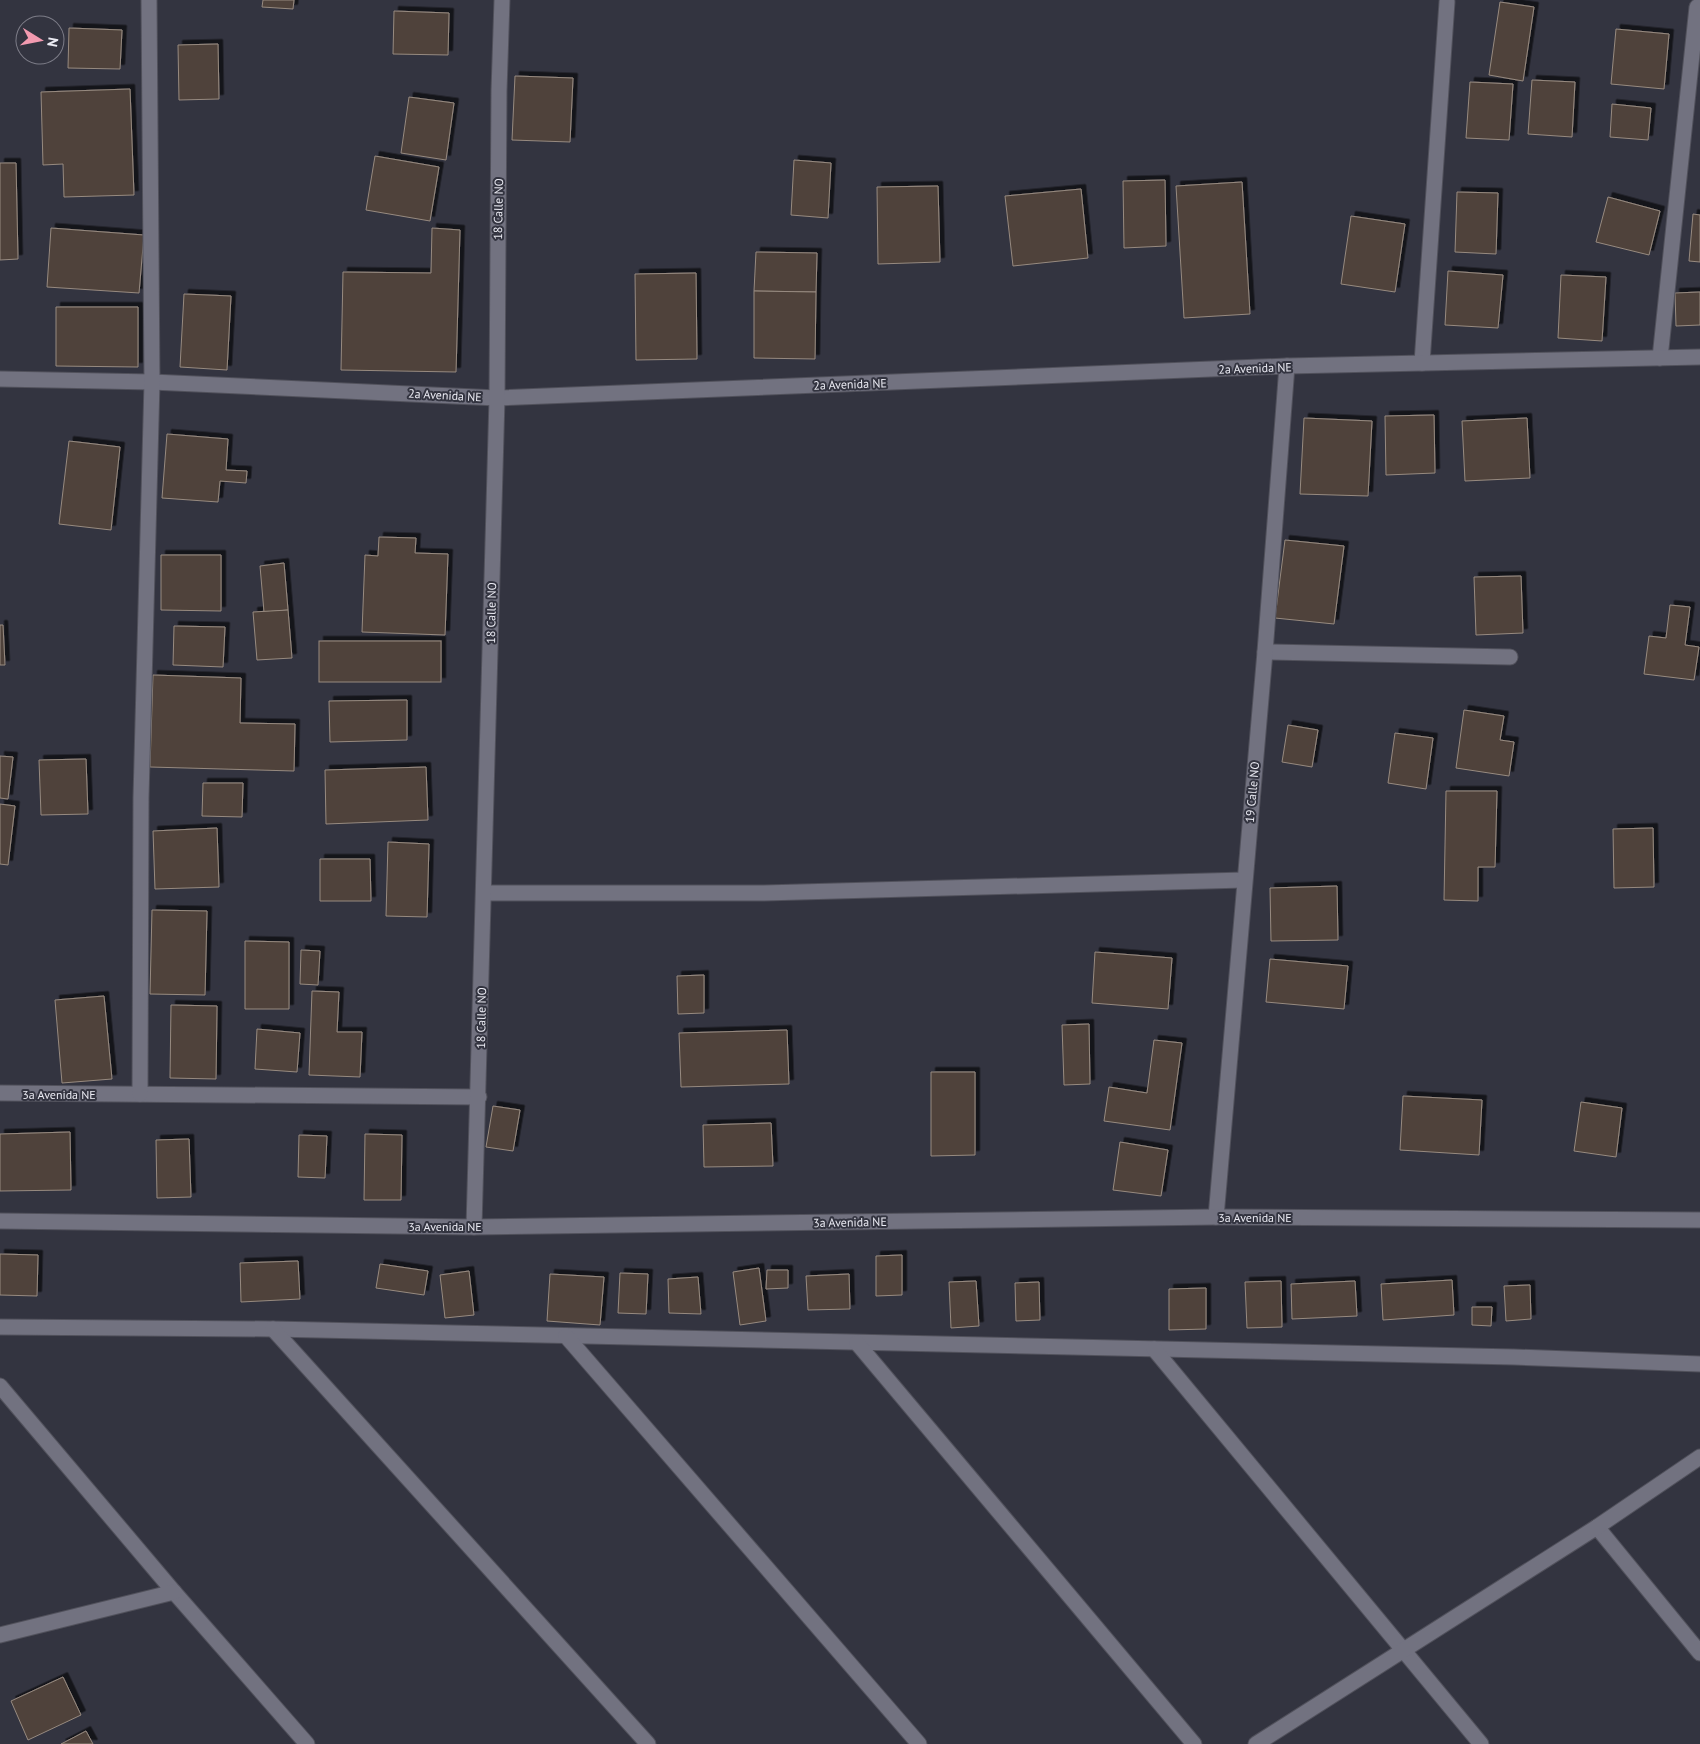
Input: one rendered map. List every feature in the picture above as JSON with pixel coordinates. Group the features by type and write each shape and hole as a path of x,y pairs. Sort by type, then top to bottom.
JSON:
{"street":[{"path":"140,1094 141,798 152,382 149,0"},
{"name":"18 Calle NO","path":"474,1227 479,1097 496,398 502,0"},
{"path":"1422,363 1447,2"},
{"path":"1660,358 1697,7"},
{"name":"2a Avenida NE","path":"0,379 152,382 496,398 1287,366 1700,357"},
{"name":"19 Calle NO","path":"1216,1217 1265,652 1287,366"},
{"path":"1265,652 1510,657"},
{"path":"484,893 764,893 1244,880"},
{"name":"3a Avenida NE","path":"0,1093 479,1097"},
{"name":"3a Avenida NE","path":"0,1221 474,1227 1216,1217 1700,1220"},
{"path":"0,1327 273,1329 1524,1358 1700,1364"},
{"path":"273,1329 648,1744"},
{"path":"566,1336 919,1744"},
{"path":"857,1343 1194,1744"},
{"path":"1154,1349 1482,1744"},
{"path":"0,1386 174,1592 307,1744"},
{"path":"1256,1744 1597,1527 1700,1457"},
{"path":"1597,1527 1700,1653"},
{"path":"0,1635 174,1592"}],"building":[{"path":"263,0 294,0 293,9 262,7"},
{"path":"1500,2 1534,7 1523,81 1489,75"},
{"path":"394,11 449,13 448,55 393,54"},
{"path":"69,28 122,30 120,69 68,68"},
{"path":"1616,29 1669,34 1664,89 1611,84"},
{"path":"218,44 219,99 179,100 178,45"},
{"path":"515,76 573,78 570,142 512,140"},
{"path":"1532,80 1575,82 1572,137 1528,134"},
{"path":"1470,82 1513,84 1509,140 1466,138"},
{"path":"130,89 134,195 64,197 63,164 43,165 41,92"},
{"path":"409,97 454,103 446,160 401,153"},
{"path":"1612,104 1651,108 1648,140 1610,137"},
{"path":"375,156 439,167 430,221 366,210"},
{"path":"794,160 831,163 828,218 791,215"},
{"path":"0,163 16,163 18,259 0,260"},
{"path":"1165,180 1166,246 1124,248 1123,181"},
{"path":"1242,182 1250,314 1184,318 1176,186"},
{"path":"938,186 940,262 878,264 877,187"},
{"path":"1081,189 1088,258 1013,266 1005,196"},
{"path":"1457,192 1498,193 1496,254 1455,252"},
{"path":"1608,197 1660,211 1649,255 1596,242"},
{"path":"1693,214 1700,215 1700,262 1689,261"},
{"path":"1351,216 1405,224 1395,292 1341,284"},
{"path":"51,228 144,235 139,293 47,287"},
{"path":"432,228 460,230 456,372 341,370 343,272 431,273"},
{"path":"756,252 817,253 816,292 754,291"},
{"path":"1448,271 1503,275 1498,328 1445,325"},
{"path":"696,273 697,359 636,360 635,274"},
{"path":"1561,275 1606,277 1602,341 1558,338"},
{"path":"754,291 816,292 815,359 754,358"},
{"path":"1700,292 1700,325 1676,326 1675,293"},
{"path":"184,294 231,296 227,370 180,367"},
{"path":"56,307 138,307 138,367 56,366"},
{"path":"1434,415 1435,473 1386,475 1385,416"},
{"path":"1304,418 1372,421 1368,496 1300,494"},
{"path":"1527,418 1530,478 1465,481 1462,421"},
{"path":"167,434 228,439 226,470 247,471 246,483 220,481 218,502 162,498"},
{"path":"69,441 120,447 111,530 59,524"},
{"path":"379,537 416,538 415,553 448,554 445,635 362,632 365,555 378,556"},
{"path":"1285,540 1344,546 1334,624 1275,618"},
{"path":"161,555 221,555 221,611 161,610"},
{"path":"284,563 288,610 264,612 260,566"},
{"path":"1521,576 1523,633 1476,635 1474,577"},
{"path":"1670,605 1690,607 1685,645 1699,647 1694,680 1644,674 1649,636 1666,638"},
{"path":"288,610 292,658 257,660 253,612"},
{"path":"0,625 3,625 5,665 0,665"},
{"path":"174,626 225,627 223,667 173,665"},
{"path":"319,641 441,641 441,682 319,682"},
{"path":"153,675 241,678 240,723 295,724 294,771 150,767"},
{"path":"407,700 407,740 330,742 329,701"},
{"path":"1464,710 1504,716 1500,740 1514,742 1509,776 1456,768"},
{"path":"1288,725 1318,730 1312,767 1282,762"},
{"path":"1395,733 1433,738 1426,789 1388,783"},
{"path":"0,756 13,757 8,799 0,798"},
{"path":"86,759 88,814 41,815 39,760"},
{"path":"426,767 428,820 326,824 325,770"},
{"path":"203,783 243,783 242,817 202,816"},
{"path":"1446,791 1497,791 1495,867 1478,867 1478,901 1444,900"},
{"path":"0,804 15,806 8,865 0,864"},
{"path":"217,828 219,887 155,889 153,831"},
{"path":"1653,828 1654,887 1614,888 1613,829"},
{"path":"388,842 429,844 427,917 386,916"},
{"path":"320,859 370,859 371,901 320,901"},
{"path":"1337,886 1338,940 1271,941 1270,888"},
{"path":"152,910 207,911 205,995 150,994"},
{"path":"245,941 289,942 289,1009 245,1009"},
{"path":"301,950 320,951 318,985 300,984"},
{"path":"1095,952 1172,958 1168,1009 1092,1003"},
{"path":"1270,959 1348,966 1344,1009 1266,1002"},
{"path":"704,975 704,1013 678,1014 677,976"},
{"path":"312,991 339,992 337,1032 362,1032 360,1077 309,1075"},
{"path":"104,996 112,1079 62,1083 55,1000"},
{"path":"171,1005 217,1006 216,1079 170,1078"},
{"path":"1089,1024 1090,1084 1064,1085 1062,1025"},
{"path":"257,1029 300,1033 297,1072 255,1069"},
{"path":"787,1030 789,1084 681,1087 679,1033"},
{"path":"1154,1040 1182,1043 1170,1130 1104,1121 1109,1087 1147,1093"},
{"path":"931,1072 975,1072 975,1155 931,1156"},
{"path":"1403,1096 1482,1100 1479,1155 1400,1150"},
{"path":"1581,1102 1622,1108 1616,1157 1574,1151"},
{"path":"493,1106 520,1110 513,1151 486,1147"},
{"path":"771,1123 773,1166 704,1167 703,1125"},
{"path":"70,1132 71,1190 0,1191 0,1134"},
{"path":"365,1134 402,1135 401,1200 364,1200"},
{"path":"299,1135 327,1136 325,1178 298,1177"},
{"path":"189,1139 191,1197 157,1198 156,1140"},
{"path":"1120,1142 1168,1150 1161,1196 1113,1190"},
{"path":"0,1254 38,1255 37,1296 0,1295"},
{"path":"902,1255 902,1295 876,1296 876,1256"},
{"path":"298,1261 300,1299 241,1302 240,1263"},
{"path":"380,1264 428,1271 424,1295 376,1288"},
{"path":"759,1268 766,1321 740,1325 733,1272"},
{"path":"767,1270 788,1270 788,1288 766,1289"},
{"path":"469,1271 474,1315 445,1318 440,1275"},
{"path":"620,1273 648,1274 646,1314 618,1313"},
{"path":"550,1274 604,1277 600,1325 547,1321"},
{"path":"849,1274 850,1309 808,1310 806,1276"},
{"path":"698,1277 701,1314 669,1313 668,1279"},
{"path":"1452,1280 1454,1315 1383,1320 1381,1284"},
{"path":"976,1281 979,1326 951,1328 949,1282"},
{"path":"1281,1281 1282,1327 1247,1328 1245,1282"},
{"path":"1355,1281 1357,1316 1292,1319 1291,1284"},
{"path":"1039,1282 1040,1320 1016,1321 1015,1283"},
{"path":"1530,1285 1531,1319 1506,1321 1504,1286"},
{"path":"1206,1288 1206,1329 1169,1330 1169,1289"},
{"path":"1472,1307 1492,1307 1491,1326 1472,1325"},
{"path":"63,1677 81,1715 28,1740 11,1701"},
{"path":"86,1731 93,1744 61,1744"}]}
